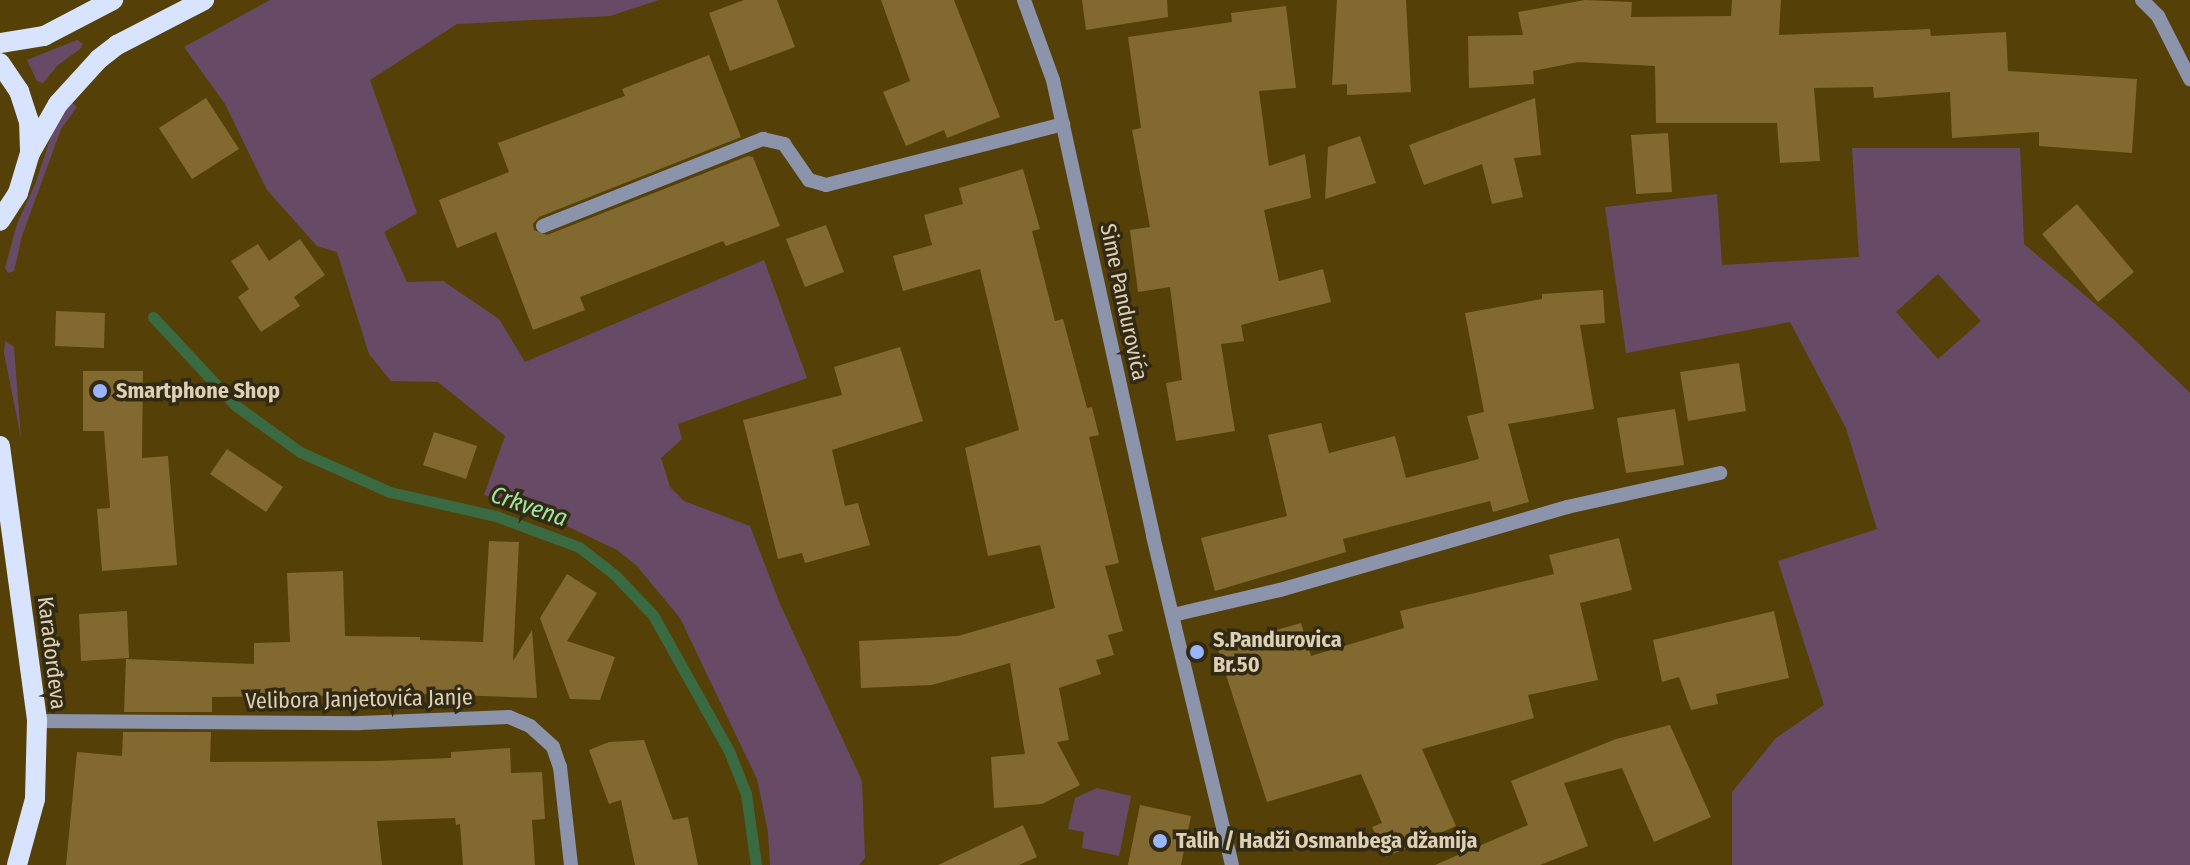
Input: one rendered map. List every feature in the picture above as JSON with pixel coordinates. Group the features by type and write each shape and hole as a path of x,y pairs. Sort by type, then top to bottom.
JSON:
{"main road":[{"path":"0,43 44,36 113,0"},
{"path":"0,221 18,193 30,153 58,104 99,59 117,45 204,0"},
{"path":"0,63 19,91 29,121 30,153"},
{"name":"Karađorđeva","path":"0,446 37,721 35,799 17,865"}],"street":[{"name":"Sime Pandurovića","path":"1024,0 1049,66 1063,124 1232,865"},
{"path":"2142,0 2158,16 2190,79"},
{"path":"543,226 763,139 784,144 809,180 826,185 1063,124"},
{"path":"1173,615 1280,590 1567,507 1720,473"},
{"name":"Velibora Janjetovića Janje","path":"37,721 360,723 509,717 530,726 553,747 563,782 571,865"}],"shaded area":[{"path":"270,0 659,0 610,16 457,24 370,80 417,213 384,232 407,282 443,281 499,319 525,362 764,260 807,378 678,424 682,439 661,458 670,487 684,501 750,526 780,604 862,781 865,858 859,865 770,865 768,832 757,779 680,618 636,565 617,550 527,507 484,495 505,436 438,382 391,381 369,354 337,252 317,246 267,190 225,104 184,47"},
{"path":"77,40 83,44 80,49 58,65 43,83 37,81 27,60"},
{"path":"71,102 77,107 61,129 22,236 14,271 8,273 5,268 17,224 36,182 52,133"},
{"path":"1852,148 2020,148 2024,244 2114,320 2190,393 2190,865 1732,865 1732,792 1776,738 1824,705 1778,561 1877,529 1846,428 1790,322 1626,353 1605,207 1717,194 1722,265 1859,257","holes":["1938,274 1981,321 1938,359 1896,312"]},
{"path":"5,341 14,347 21,438 4,353"},
{"path":"1097,788 1131,796 1119,856 1082,848 1084,832 1068,829 1075,798"}],"building":[{"path":"744,0 777,0 795,47 730,71 709,13"},
{"path":"881,0 954,0 1000,117 947,138 944,130 906,146 883,92 910,81"},
{"path":"1082,0 1167,0 1168,17 1086,30"},
{"path":"1337,0 1406,0 1411,92 1347,95 1347,84 1332,85"},
{"path":"1585,0 1632,2 1631,17 1731,16 1732,0 1781,0 1779,35 1930,29 1931,36 2006,32 2008,71 2137,79 2132,153 2039,146 2039,132 1952,138 1950,92 1874,98 1873,87 1814,88 1820,161 1780,163 1777,123 1656,123 1655,66 1578,62 1533,71 1534,84 1469,88 1468,36 1523,35 1518,12"},
{"path":"1286,6 1296,88 1259,91 1269,166 1305,154 1311,198 1264,210 1279,281 1323,269 1331,302 1241,325 1244,341 1221,344 1235,431 1176,441 1166,383 1182,380 1170,287 1138,292 1130,230 1150,227 1132,130 1141,128 1128,37 1232,22 1231,13"},
{"path":"709,55 741,137 539,217 533,224 534,230 547,235 748,156 753,157 780,226 726,246 723,241 580,297 585,310 533,330 496,232 457,248 439,200 509,172 498,143 625,96 622,89"},
{"path":"206,98 239,149 192,179 159,128"},
{"path":"1535,98 1541,155 1514,158 1523,197 1492,204 1482,164 1424,185 1409,145"},
{"path":"1668,133 1672,192 1636,194 1631,135"},
{"path":"1360,136 1376,183 1325,199 1328,147"},
{"path":"1023,169 1040,229 1032,231 1055,321 1063,319 1087,408 1092,407 1099,435 1089,437 1119,563 1105,566 1123,631 1108,635 1114,655 1096,660 1101,674 1059,688 1069,740 1057,742 1080,785 1042,804 994,808 991,757 1025,754 1010,663 932,685 861,688 859,641 958,636 1055,608 1040,545 988,556 965,448 1019,430 980,269 903,291 893,256 932,245 924,215 963,204 959,188"},
{"path":"2077,204 2134,272 2098,302 2042,234"},
{"path":"826,225 844,272 805,287 786,239"},
{"path":"300,239 325,275 294,297 300,306 261,332 238,297 249,289 231,261 258,244 269,261"},
{"path":"1603,290 1605,323 1580,325 1594,409 1508,424 1529,502 1493,512 1490,501 1343,539 1346,552 1215,591 1201,538 1287,516 1268,435 1321,423 1329,453 1395,436 1406,478 1479,459 1467,416 1484,412 1465,313 1542,299 1542,294"},
{"path":"56,311 105,313 104,348 55,346"},
{"path":"900,347 923,421 832,450 845,506 858,503 870,545 805,563 802,553 778,559 743,420 842,395 834,367"},
{"path":"1739,363 1746,411 1688,421 1680,372"},
{"path":"83,371 143,371 142,458 168,456 177,565 102,571 97,509 110,508 104,431 83,431"},
{"path":"1675,409 1684,465 1626,473 1617,418"},
{"path":"434,432 477,446 466,479 423,465"},
{"path":"227,449 283,487 266,512 210,474"},
{"path":"1619,538 1632,590 1580,603 1598,680 1528,695 1534,718 1422,749 1456,826 1386,857 1372,827 1382,823 1361,774 1267,802 1217,647 1301,623 1311,656 1404,628 1400,611 1554,574 1549,555"},
{"path":"489,541 519,542 513,661 532,630 537,698 429,694 212,697 212,712 124,712 126,659 254,664 254,643 290,642 287,573 343,571 345,636 483,642"},
{"path":"567,574 597,593 567,641 615,657 600,700 570,699 540,618"},
{"path":"127,611 129,658 81,661 79,614"},
{"path":"1774,611 1789,678 1716,694 1718,704 1691,710 1679,677 1662,682 1653,640"},
{"path":"1670,725 1711,817 1654,842 1622,768 1564,783 1588,846 1540,865 1435,865 1528,825 1511,781 1616,739"},
{"path":"123,732 211,732 210,762 451,758 451,752 510,748 511,773 542,772 545,819 532,820 535,865 463,865 460,824 456,825 455,818 377,821 382,865 66,865 77,752 122,756"},
{"path":"644,740 673,820 688,817 698,865 635,865 621,800 609,804 589,750 609,742"},
{"name":"Talih / Hadži Osmanbega džamija","path":"1140,805 1191,816 1181,865 1128,865"},
{"path":"1023,825 1037,857 1019,865 938,865"}],"waterway":[{"name":"Crkvena","path":"153,317 235,405 300,452 390,492 496,516 579,547 615,575 653,615 729,751 746,794 756,865"}],"place":[{"name":"Smartphone Shop","path":"100,391"},
{"name":"S.Pandurovica Br.50","path":"1197,652"},
{"name":"Talih / Hadži Osmanbega džamija","path":"1160,841"}]}
